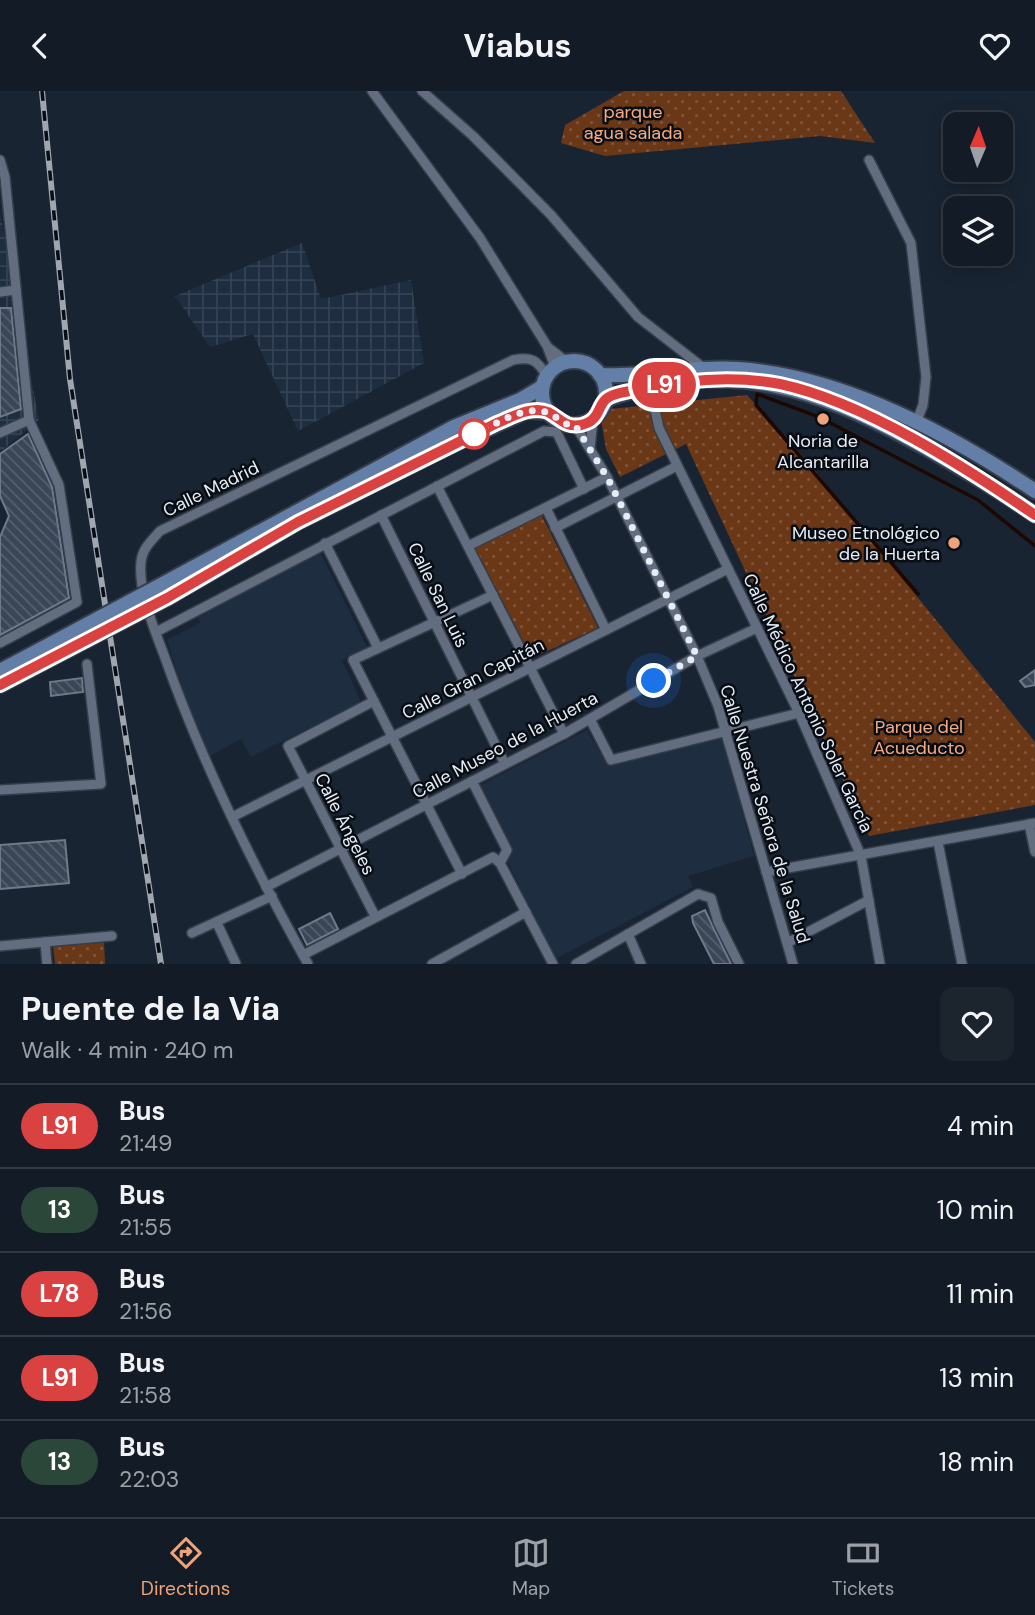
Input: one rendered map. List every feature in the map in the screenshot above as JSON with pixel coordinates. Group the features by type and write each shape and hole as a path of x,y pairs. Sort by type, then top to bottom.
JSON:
{"main road":[{"path":"165,591 454,427 520,400 553,373 591,366 600,375 605,386 606,399 593,419 575,425 557,421 548,412 542,401 553,373"},
{"path":"600,375 631,376 705,369 774,373 808,380 916,423 964,446 1035,491"},
{"path":"606,399 650,387 712,380 778,384 812,393 883,424 995,487 1035,515"},
{"path":"0,685 21,667 454,443 526,411 548,412"},
{"path":"0,671 21,667"}],"street":[{"path":"372,91 480,238 547,346 553,373"},
{"path":"422,91 473,137 551,215 638,317 705,369"},
{"path":"0,160 5,177 29,419 59,485 77,602 0,643"},
{"path":"869,160 911,243 926,377 923,405 916,423"},
{"path":"0,292 16,290"},
{"name":"Calle Madrid","path":"308,964 266,887 189,726 156,632 141,574 141,559 145,548 160,531 513,360 529,357 553,373"},
{"name":"Calle Médico Antonio Soler García","path":"650,387 659,428 799,713 861,856 880,964"},
{"path":"0,433 29,419"},
{"path":"590,451 593,419"},
{"name":"Calle Nuestra Señora de la Salud","path":"575,425 607,477 697,656 725,731 789,942 793,964"},
{"path":"156,632 537,434 550,431 559,436 584,489"},
{"path":"555,528 677,466"},
{"path":"468,546 607,477"},
{"path":"437,486 565,734"},
{"path":"546,508 606,630"},
{"name":"Calle San Luis","path":"381,515 505,764"},
{"path":"325,543 378,648"},
{"name":"Calle Gran Capitán","path":"232,817 728,569"},
{"path":"462,874 353,660 493,594"},
{"name":"Calle Museo de la Huerta","path":"266,887 565,734 697,656 757,628"},
{"path":"0,790 101,784 87,663"},
{"name":"Calle Ángeles","path":"374,701 288,746 375,916"},
{"path":"590,719 611,760 799,713"},
{"path":"303,954 375,916 497,860 507,850 472,781"},
{"path":"766,872 1032,823 1035,852"},
{"path":"938,842 962,964"},
{"path":"497,860 553,964"},
{"path":"576,964 698,894 711,898 718,922 739,964"},
{"path":"192,933 272,897"},
{"path":"789,942 869,900"},
{"path":"432,964 526,912"},
{"path":"217,923 236,964"},
{"path":"628,934 641,964"},
{"path":"0,946 112,936"},
{"path":"45,942 47,964"}],"shaded area":[{"path":"0,212 39,420 0,452"},
{"path":"302,243 321,299 411,280 424,363 298,431 253,334 210,347 175,296"},
{"path":"319,550 367,647 342,660 361,702 251,757 241,739 210,756 188,707 167,640 200,623 198,617"},
{"path":"587,730 607,764 722,738 754,856 688,876 693,887 555,959 505,856 513,852 479,786"}],"green space":[{"name":"parque agua salada","path":"624,91 841,91 875,143 820,136 605,156 561,143 565,125"},
{"name":"Parque del Acueducto","path":"747,395 807,461 1035,742 1035,805 869,836 686,444 620,477 606,449 601,420 610,409"},
{"path":"541,514 598,628 532,658 474,546"},
{"path":"104,941 105,964 55,964 53,945"}],"building":[{"path":"0,308 11,308 21,409 0,417"},
{"path":"28,434 52,487 69,598 0,635 0,537 9,516 0,496 0,454"},
{"path":"1035,670 1035,685 1025,687 1020,681"},
{"path":"82,678 83,692 51,696 50,682"},
{"path":"65,840 69,883 0,889 0,845"},
{"path":"705,910 731,964 714,964 693,923 692,916"},
{"path":"330,913 338,929 307,945 299,929"}],"waterway":[{"path":"918,594 756,405 757,394 819,417 978,500 1035,546"}],"railway":[{"path":"42,91 70,379 161,964"}],"bus line":[{"name":"L91","path":"0,685 167,598 298,522 497,423 526,411 548,412 557,421 582,425 593,419 606,399 635,390 677,383 743,380 778,384 812,393 883,424 995,487 1035,515"}],"place":[{"name":"Noria de Alcantarilla","path":"823,419"},
{"name":"Museo Etnológico de la Huerta","path":"954,543"}],"route":[{"path":"474,434 526,411 548,412 557,421 575,425 607,477 697,656 654,681"}]}
